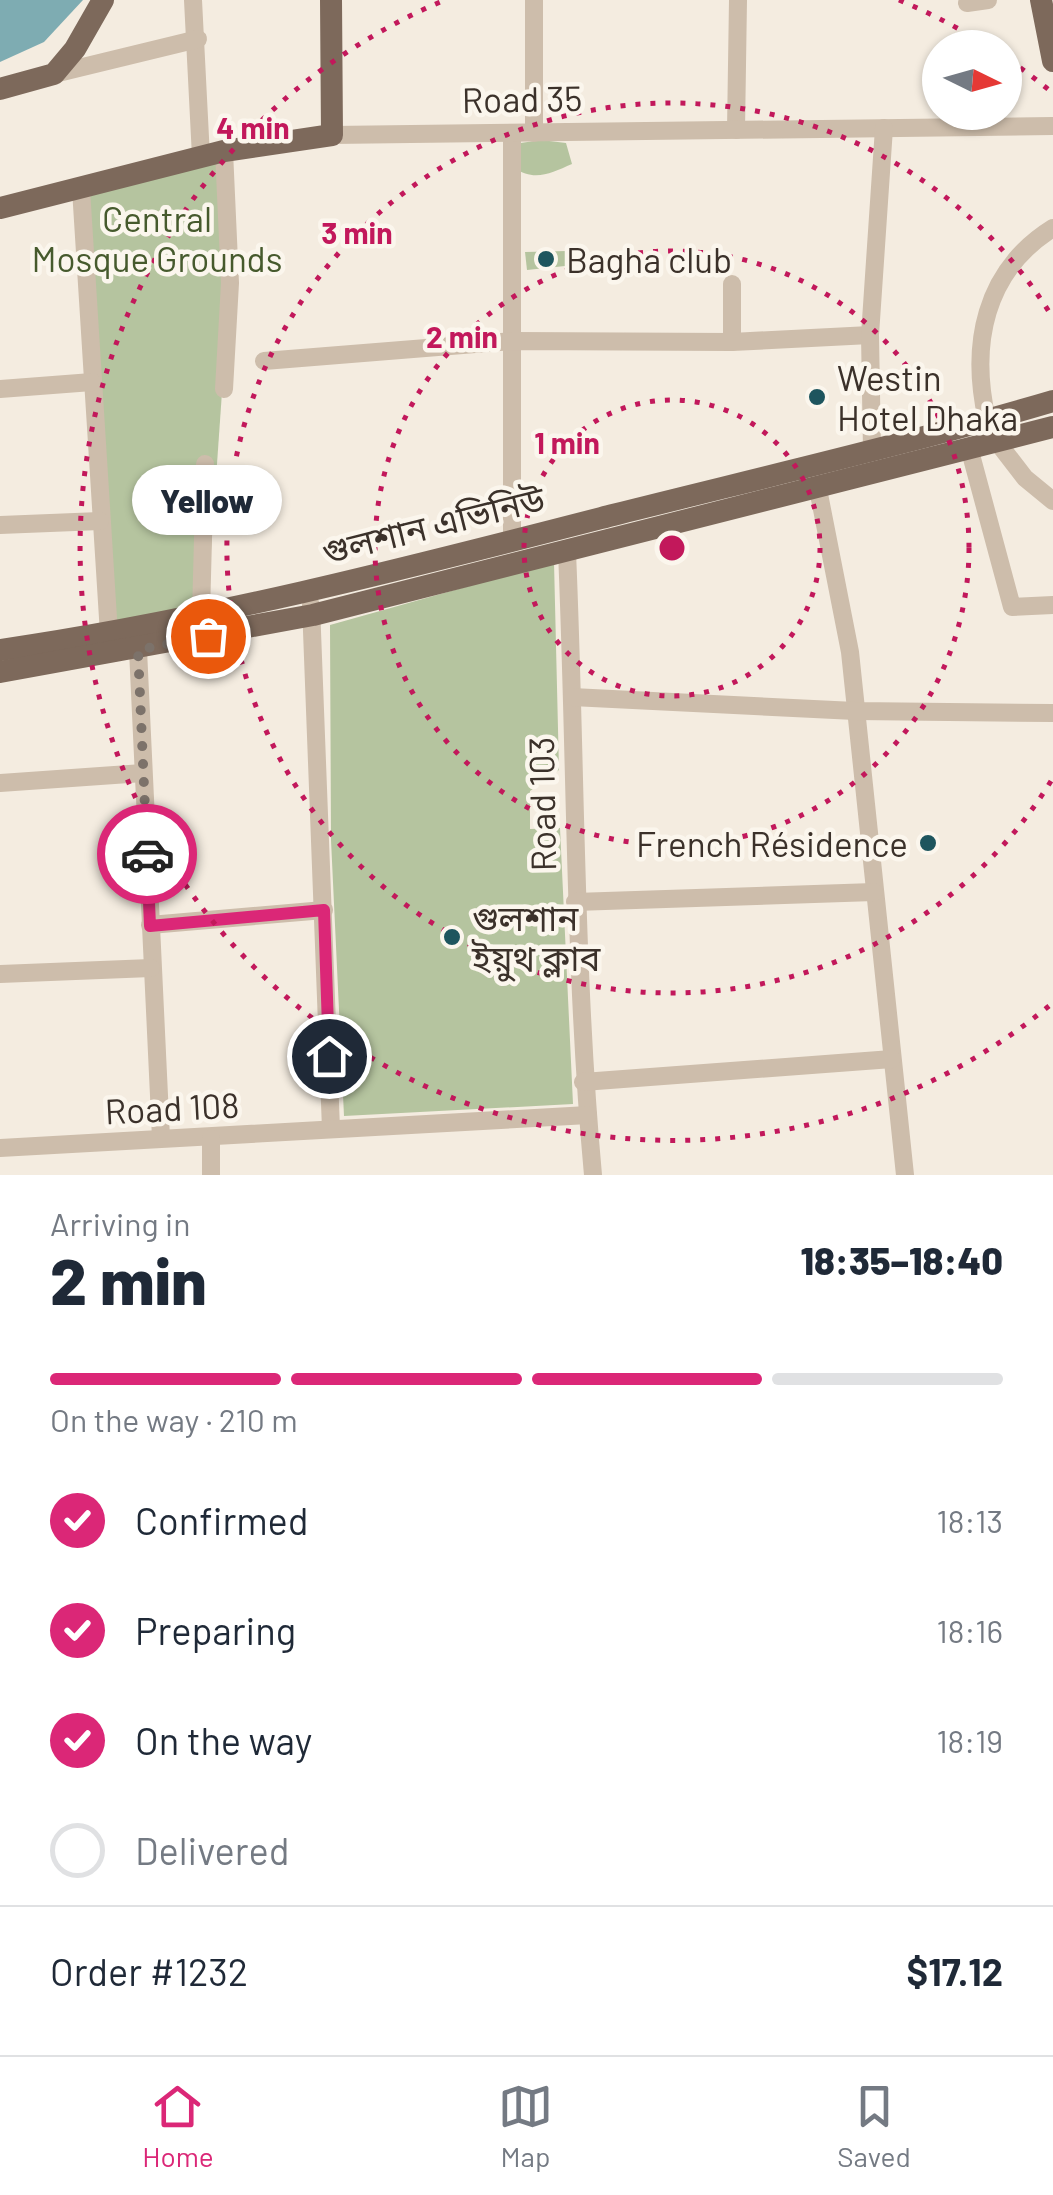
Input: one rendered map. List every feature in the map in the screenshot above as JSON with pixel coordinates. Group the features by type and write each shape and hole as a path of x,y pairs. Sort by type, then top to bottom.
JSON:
{"main road":[{"path":"0,89 54,74 75,49 103,0"},
{"path":"331,0 332,135"},
{"path":"1041,0 1053,60"},
{"name":"Road 35","path":"0,208 224,151 332,135"},
{"name":"গুলশান এভিনিউ","path":"0,650 110,634 309,591 872,451 1053,401"},
{"name":"গুলশান এভিনিউ","path":"0,672 138,650 313,615 1053,427"}],"street":[{"path":"193,0 198,38 201,157"},
{"path":"534,0 534,133"},
{"path":"736,130 738,0"},
{"path":"967,4 988,0"},
{"path":"54,74 198,38"},
{"name":"Road 35","path":"332,135 1053,126"},
{"path":"872,451 870,335 884,128"},
{"path":"512,133 512,541"},
{"path":"224,151 230,283 224,388"},
{"path":"81,189 110,634"},
{"path":"988,420 978,370 984,320 1004,274 1020,254 1053,228"},
{"path":"732,284 732,342"},
{"path":"264,361 514,341 732,342 870,335"},
{"path":"0,388 92,382"},
{"path":"998,443 1025,478 1053,501"},
{"path":"970,450 1012,607 1053,605"},
{"path":"201,614 204,464"},
{"path":"818,489 850,652 905,1175"},
{"path":"0,526 100,521"},
{"name":"Road 103","path":"567,552 575,902 583,1082 593,1175"},
{"path":"309,591 332,1129"},
{"path":"138,650 162,1138"},
{"path":"572,697 855,711 1053,712"},
{"path":"0,783 143,773"},
{"path":"575,902 874,892"},
{"path":"150,926 324,910"},
{"path":"0,974 151,968"},
{"path":"583,1082 892,1059"},
{"name":"Road 108","path":"0,1148 588,1115"},
{"path":"211,1138 211,1175"}],"green space":[{"path":"541,140 566,143 572,164 536,175 514,168 514,144"},
{"name":"Central Mosque Grounds","path":"222,147 222,392 207,608 111,627 85,190"},
{"name":"Bagha club","path":"567,251 565,266 527,270 525,252"},
{"path":"554,562 559,770 530,791 530,829 560,828 573,1104 344,1116 331,840 330,625"}],"water":[{"path":"0,0 83,0 44,42 0,62"}],"way so far":[{"path":"147,854 138,650 208,636"}],"place":[{"name":"Bagha club","path":"546,259"},
{"name":"Westin Hotel Dhaka","path":"817,397"},
{"name":"Yellow","path":"208,636"},
{"name":"French Résidence","path":"928,843"},
{"name":"গুলশান ইয়ুথ ক্লাব","path":"452,937"}],"route":[{"path":"147,854 150,926 324,910 329,1056"}]}
